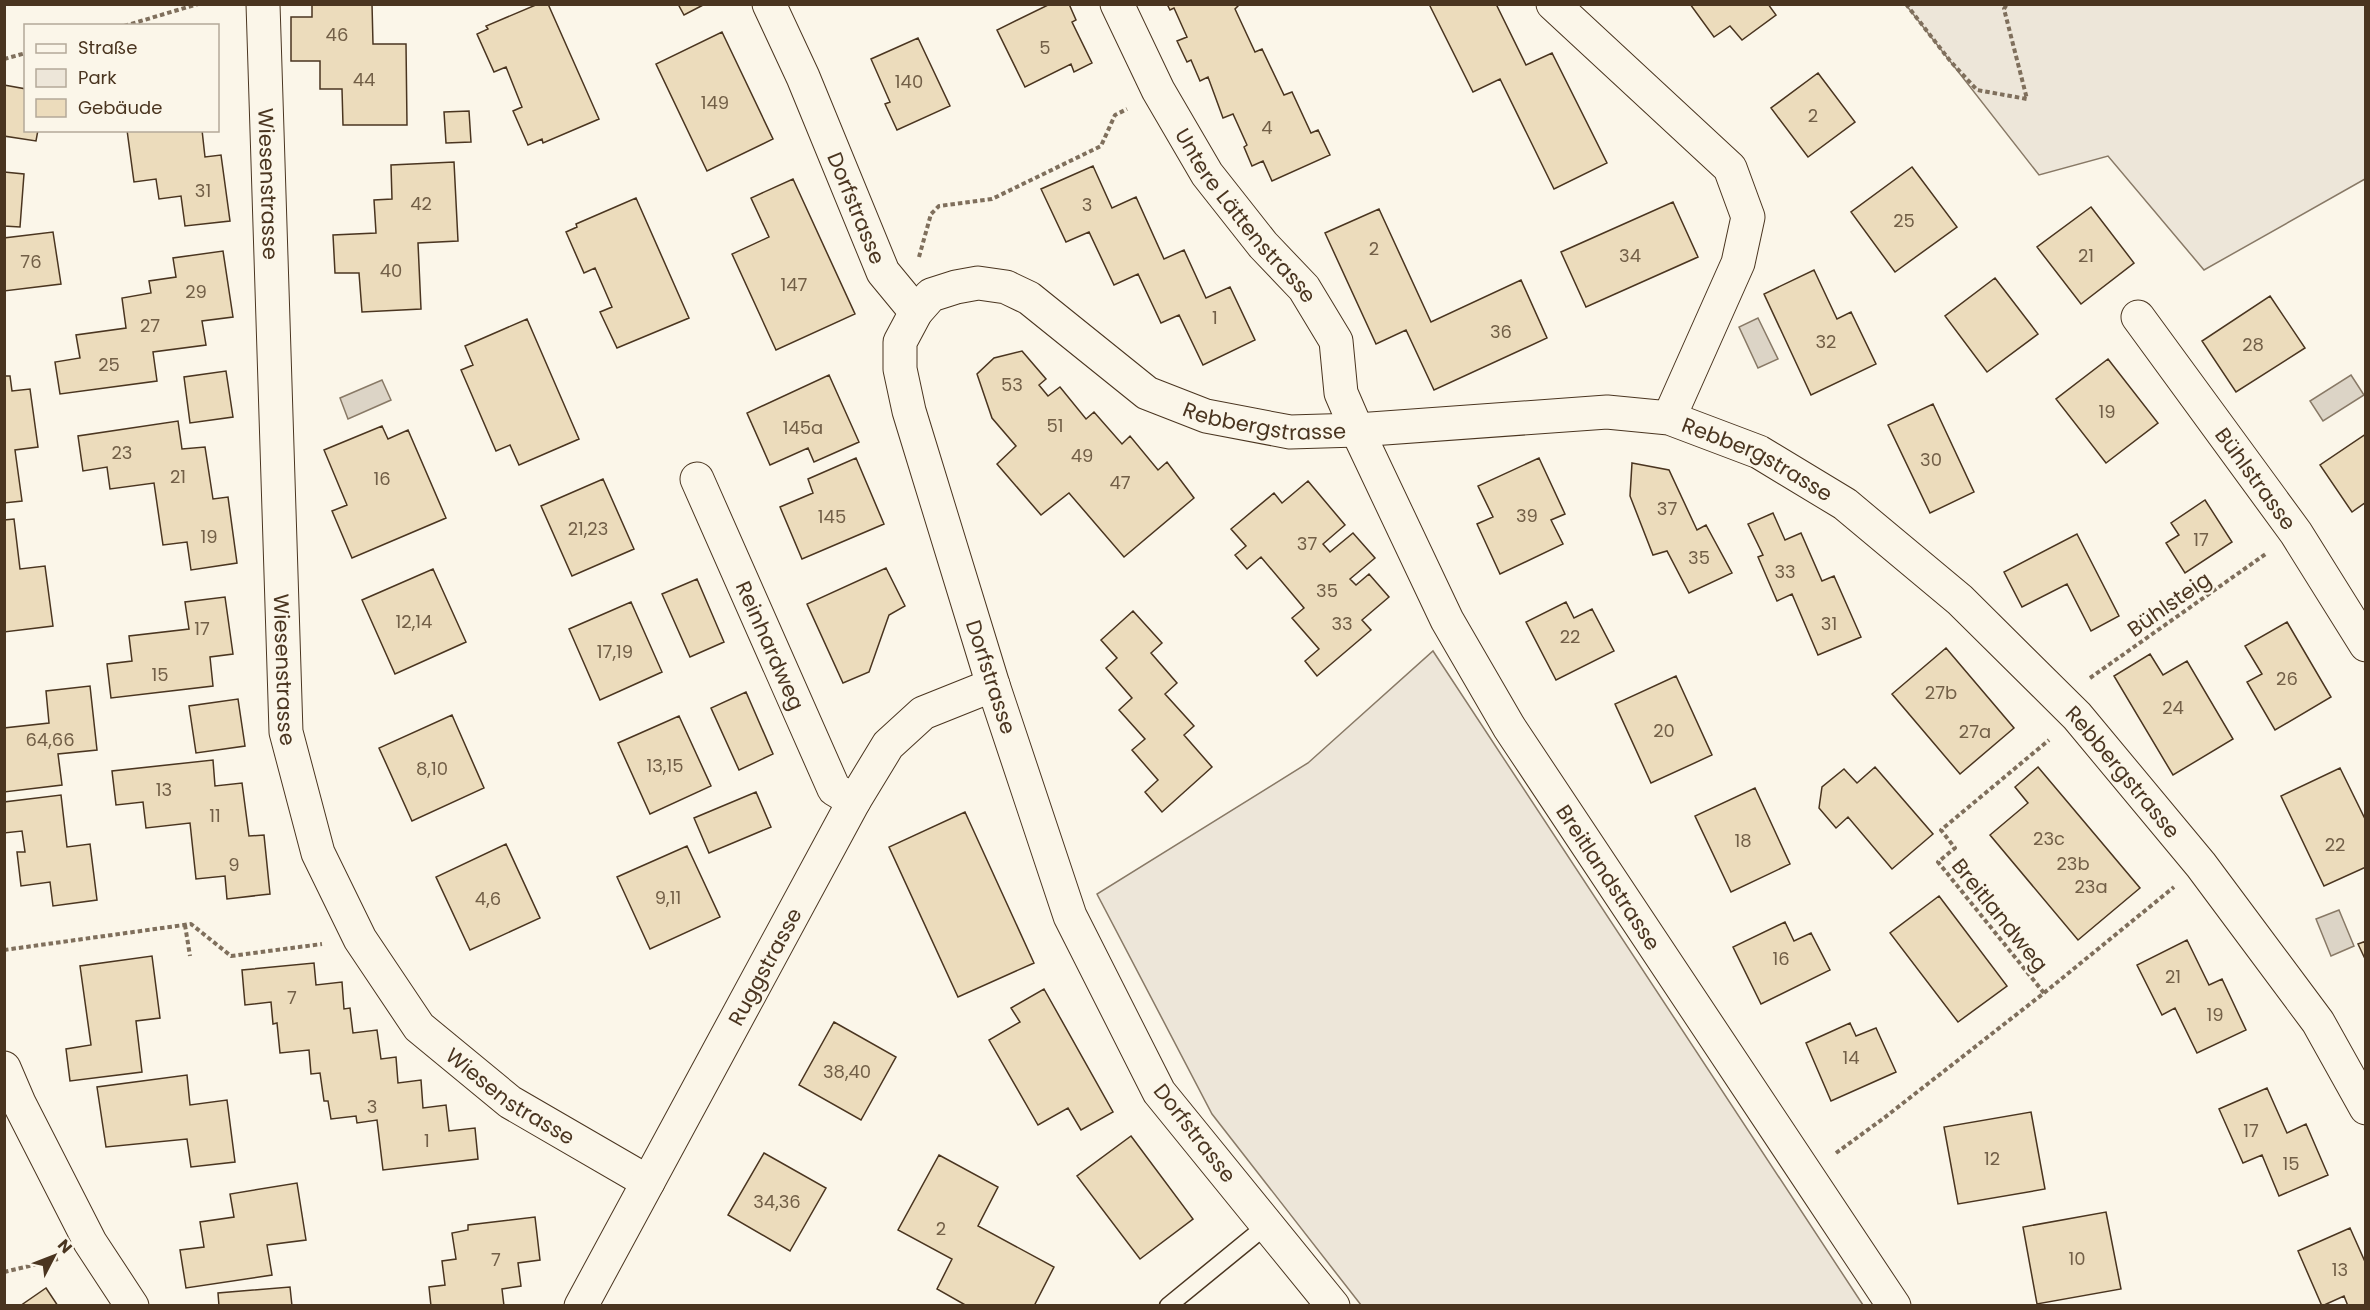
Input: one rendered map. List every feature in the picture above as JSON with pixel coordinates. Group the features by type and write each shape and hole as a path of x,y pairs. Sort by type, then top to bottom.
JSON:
{"street":[{"name":"Wiesenstrasse","path":"263,4 286,732 318,853 360,939 419,1028 510,1102 648,1182"},
{"name":"Dorfstrasse","path":"770,4 803,77 883,272 924,304 900,342 900,369 909,411 993,685 1070,916 1160,1092 1333,1305"},
{"name":"Untere Lättenstrasse","path":"1117,4 1158,90 1207,174 1263,244 1304,288 1336,341 1341,393 1357,430"},
{"path":"1553,4 1730,168 1748,217 1738,263 1669,418"},
{"name":"Rebbergstrasse","path":"924,304 956,287 978,283 1006,287 1029,298 1147,393 1206,416 1290,432 1357,430 1607,412 1669,418 1759,452 1845,504 1960,600 2069,708 2201,864 2318,1022 2366,1108"},
{"name":"Bühlstrasse","path":"2138,317 2296,533 2366,645"},
{"name":"Breitlandstrasse","path":"1357,430 1448,620 1509,727 1894,1305"},
{"name":"Reinhardweg","path":"697,479 834,789 855,801"},
{"name":"Ruggstrasse","path":"590,1303 648,1182 855,801 888,745 923,713 993,685"},
{"path":"4,1068 19,1103 90,1242 132,1305"}],"lane":[{"path":"1168,1305 1267,1225"}],"path":[{"path":"131,24 198,4"},
{"path":"1906,4 1951,62 1977,90 2027,99 2004,9 2007,4"},
{"path":"4,59 24,54"},
{"path":"924,304 914,274 931,214 939,206 992,199 1101,146 1115,115 1158,90"},
{"name":"Bühlsteig","path":"2069,708 2296,533"},
{"name":"Breitlandweg","path":"2044,993 1938,862 1955,848 1941,830 2069,708"},
{"name":"Breitlandweg","path":"1808,1173 1884,1118 2044,993 2201,864"},
{"path":"4,950 191,924 231,956 360,939"},
{"path":"185,925 190,956"},
{"path":"4,1272 61,1258 90,1242"}],"green space":[{"path":"1906,5 2365,5 2365,179 2204,270 2108,156 2039,175"},
{"path":"1433,651 1863,1305 1361,1305 1212,1114 1097,894 1308,763"}],"shaded area":[{"path":"1758,318 1778,359 1758,368 1739,327"},
{"path":"2351,375 2364,395 2323,421 2310,401"},
{"path":"382,380 391,400 348,419 340,398"},
{"path":"2339,910 2354,946 2331,956 2316,919"}],"building":[{"path":"312,4 372,4 373,44 406,44 407,125 343,125 342,89 320,89 320,61 291,61 291,17 312,17"},
{"path":"538,4 548,4 599,119 543,143 542,139 528,145 513,111 522,107 506,67 494,72 477,34 488,29 486,26"},
{"path":"678,4 705,4 684,15"},
{"path":"1050,4 1069,4 1076,20 1072,22 1092,63 1074,72 1071,64 1025,87 997,30"},
{"path":"1167,4 1240,4 1235,9 1255,52 1262,49 1284,95 1292,92 1311,133 1318,130 1330,155 1272,181 1263,161 1252,166 1244,147 1247,145 1233,114 1223,118 1208,77 1200,81 1191,60 1187,62 1177,41 1187,37 1174,8 1170,10"},
{"path":"1429,4 1496,4 1526,65 1552,53 1607,163 1554,189 1500,79 1473,92"},
{"path":"1690,4 1768,4 1776,15 1742,40 1730,26 1714,37"},
{"path":"722,32 773,139 707,171 656,64"},
{"path":"918,38 950,106 897,130 885,104 890,102 871,59"},
{"path":"1818,73 1855,122 1808,157 1771,108"},
{"path":"4,85 24,89 24,132 38,132 36,141 4,136"},
{"path":"469,111 471,142 446,143 444,112"},
{"path":"127,132 202,132 205,157 221,155 230,221 185,226 181,196 159,199 156,179 134,182"},
{"path":"454,162 458,241 418,243 421,309 362,312 359,273 335,273 333,235 376,233 374,200 392,199 391,165"},
{"path":"1093,166 1112,208 1136,197 1164,259 1184,250 1206,298 1230,287 1255,340 1203,365 1179,315 1161,323 1138,274 1114,285 1089,232 1066,242 1041,189"},
{"path":"1912,167 1957,227 1895,272 1851,212"},
{"path":"4,172 24,174 20,227 4,226"},
{"path":"793,179 855,314 776,350 732,254 769,237 751,198"},
{"path":"636,198 689,318 617,348 600,312 612,307 595,268 584,273 566,232 577,227 576,224"},
{"path":"1673,202 1698,257 1586,307 1561,252"},
{"path":"2091,207 2134,263 2081,304 2037,247"},
{"path":"1379,209 1431,322 1521,280 1547,338 1434,390 1406,330 1376,344 1325,233"},
{"path":"53,232 61,284 4,291 4,238"},
{"path":"223,251 233,317 202,321 206,345 153,352 157,381 60,394 55,362 80,358 76,335 126,328 122,298 151,293 149,281 176,277 173,258"},
{"path":"1814,270 1837,319 1851,312 1876,364 1811,395 1764,294"},
{"path":"1995,278 2038,334 1987,372 1945,316"},
{"path":"2270,296 2305,348 2236,392 2202,341"},
{"path":"527,319 579,439 519,465 510,445 496,451 461,370 473,365 465,346"},
{"path":"1022,351 1046,379 1039,385 1048,396 1060,387 1086,419 1094,412 1122,444 1130,436 1158,470 1167,462 1194,498 1124,557 1069,493 1041,515 997,464 1016,446 992,418 977,374 994,358"},
{"path":"2108,359 2158,423 2106,463 2056,399"},
{"path":"226,371 233,417 190,423 184,377"},
{"path":"829,375 859,442 814,462 808,448 770,465 747,413"},
{"path":"4,376 10,376 12,391 30,389 38,447 15,450 22,501 4,503"},
{"path":"1933,404 1974,492 1930,513 1888,425"},
{"path":"178,421 182,449 205,447 213,499 228,497 237,563 191,570 187,542 163,545 154,483 110,489 107,467 83,471 78,436"},
{"path":"382,426 388,439 408,430 446,518 352,558 332,511 347,505 324,450"},
{"path":"2366,434 2366,502 2352,512 2320,465"},
{"path":"856,458 884,524 802,559 780,507 813,493 808,479"},
{"path":"1539,458 1565,514 1551,520 1563,544 1500,574 1477,524 1493,517 1478,486"},
{"path":"1632,463 1669,470 1697,530 1706,525 1732,573 1689,593 1667,551 1653,555 1630,496"},
{"path":"603,479 634,549 572,576 541,506"},
{"path":"1308,481 1345,525 1323,544 1330,552 1353,533 1375,558 1350,579 1356,585 1369,574 1389,597 1362,620 1371,630 1317,676 1305,661 1319,649 1292,618 1304,608 1261,557 1247,569 1235,555 1246,546 1231,529 1274,493 1282,503"},
{"path":"2205,500 2232,542 2185,573 2166,543 2179,535 2171,523"},
{"path":"1773,513 1785,540 1801,533 1822,581 1834,576 1861,637 1818,655 1792,594 1777,601 1758,557 1763,555 1748,524"},
{"path":"14,519 20,569 45,566 53,626 4,632 4,520"},
{"path":"2077,534 2119,616 2091,631 2067,584 2022,607 2004,572"},
{"path":"886,568 905,606 889,615 869,672 843,683 807,604"},
{"path":"433,569 466,642 395,674 362,600"},
{"path":"697,579 724,642 690,657 662,594"},
{"path":"225,597 233,654 210,657 213,686 111,698 107,664 132,661 129,636 189,629 185,602"},
{"path":"631,602 662,672 600,700 569,629"},
{"path":"1566,602 1574,618 1592,609 1614,651 1556,680 1526,622"},
{"path":"1133,611 1162,643 1151,653 1177,683 1165,694 1194,726 1184,735 1212,767 1162,812 1145,792 1158,780 1132,750 1145,739 1119,710 1132,698 1106,668 1117,658 1101,640"},
{"path":"2287,622 2331,697 2275,730 2247,682 2262,674 2245,646"},
{"path":"1946,648 2014,728 1960,774 1892,694"},
{"path":"2150,654 2163,675 2187,661 2233,739 2173,775 2114,676"},
{"path":"1676,676 1712,755 1651,783 1615,704"},
{"path":"90,686 97,750 58,754 62,785 4,792 4,728 49,723 46,691"},
{"path":"746,692 773,754 739,770 711,708"},
{"path":"238,699 245,746 196,753 189,706"},
{"path":"452,715 484,788 412,821 379,748"},
{"path":"679,716 711,786 650,814 618,743"},
{"path":"213,760 215,786 242,783 249,836 264,835 270,894 227,899 225,876 196,879 190,823 146,828 143,802 116,805 112,771"},
{"path":"1875,767 1933,834 1892,869 1848,817 1836,828 1819,808 1822,787 1844,769 1857,783"},
{"path":"2038,767 2140,888 2078,940 1990,835 2028,803 2015,787"},
{"path":"2340,768 2366,821 2366,867 2324,886 2281,796"},
{"path":"1755,788 1790,864 1731,892 1695,816"},
{"path":"756,792 771,827 709,853 694,818"},
{"path":"61,795 67,847 90,844 97,900 53,906 50,882 21,886 17,852 25,852 22,831 4,833 4,802"},
{"path":"965,812 1034,963 958,997 889,847"},
{"path":"506,844 540,918 470,950 436,877"},
{"path":"687,846 720,917 650,949 617,877"},
{"path":"1939,896 2007,986 1958,1022 1890,933"},
{"path":"1785,922 1794,941 1811,933 1830,970 1761,1004 1733,947"},
{"path":"2187,940 2209,985 2222,979 2246,1030 2197,1053 2175,1008 2162,1015 2137,965"},
{"path":"2366,941 2366,961 2358,944"},
{"path":"152,956 160,1018 136,1021 142,1072 70,1081 66,1049 91,1045 80,966"},
{"path":"314,963 316,985 342,982 344,1009 350,1008 353,1033 377,1030 381,1059 396,1057 398,1083 421,1080 423,1108 446,1105 449,1131 475,1128 478,1159 383,1170 377,1120 357,1123 356,1116 331,1119 328,1101 324,1101 320,1073 311,1074 309,1050 280,1053 277,1023 273,1024 271,1002 245,1005 242,970"},
{"path":"1044,989 1113,1112 1081,1130 1068,1108 1038,1125 989,1040 1020,1022 1011,1008"},
{"path":"834,1022 896,1057 861,1120 799,1085"},
{"path":"1850,1023 1856,1036 1876,1028 1896,1072 1831,1101 1806,1043"},
{"path":"187,1075 190,1105 227,1100 235,1162 191,1167 187,1139 106,1147 97,1087"},
{"path":"2267,1088 2287,1133 2306,1124 2328,1175 2279,1196 2262,1155 2243,1163 2219,1109"},
{"path":"2031,1112 2045,1189 1958,1204 1944,1127"},
{"path":"1131,1136 1193,1219 1140,1259 1077,1176"},
{"path":"764,1153 826,1188 790,1251 728,1215"},
{"path":"939,1155 998,1187 978,1226 1054,1267 1034,1306 967,1306 937,1289 952,1259 898,1230"},
{"path":"297,1183 306,1240 267,1245 272,1275 186,1288 180,1250 204,1247 200,1222 234,1217 230,1194"},
{"path":"2106,1212 2121,1289 2037,1304 2023,1227"},
{"path":"535,1217 540,1260 518,1263 521,1286 502,1289 504,1306 431,1306 429,1287 445,1285 442,1261 456,1259 452,1233 468,1230 468,1225"},
{"path":"2350,1228 2366,1264 2366,1306 2348,1306 2344,1296 2322,1306 2298,1251"},
{"path":"290,1287 292,1306 219,1306 218,1293"},
{"path":"46,1288 58,1306 20,1306"}]}
